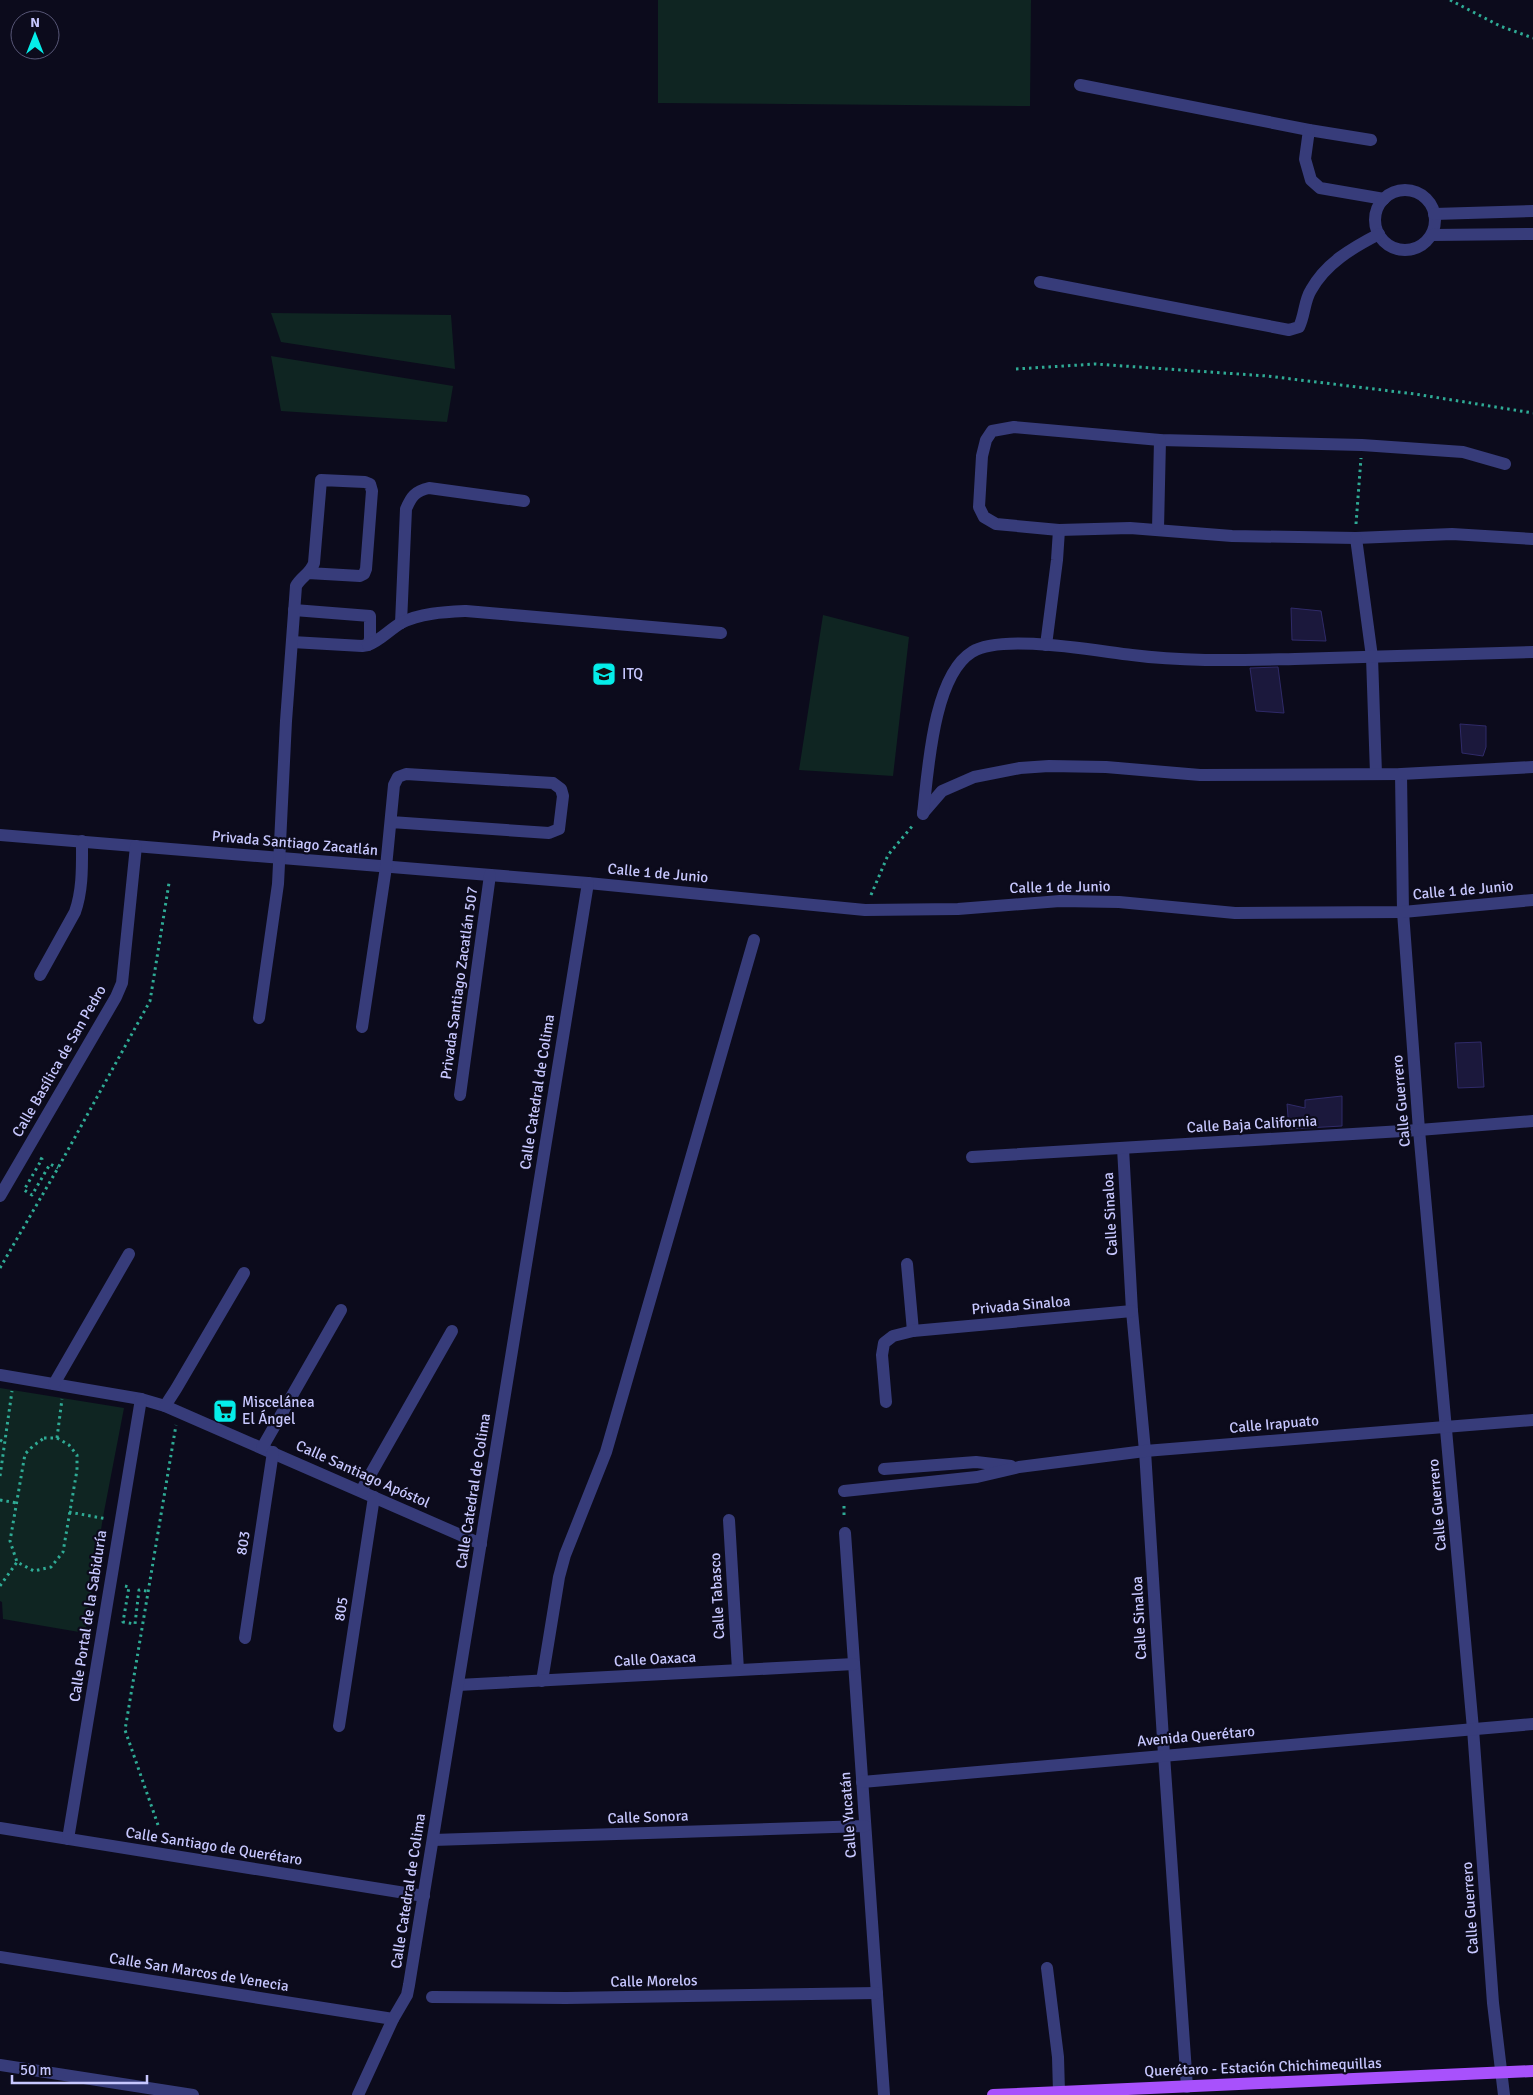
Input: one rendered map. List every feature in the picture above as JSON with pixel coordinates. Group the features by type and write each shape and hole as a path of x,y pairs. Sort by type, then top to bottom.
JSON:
{"main road":[{"name":"Querétaro - Estación Chichimequillas","path":"993,2095 1533,2071"}],"street":[{"path":"1080,85 1309,130 1371,140"},
{"path":"1309,130 1304,159 1311,180 1320,188 1384,199"},
{"path":"1399,191 1416,192 1429,203 1434,214 1432,235 1420,247 1403,250 1387,244 1378,234 1375,222 1376,214 1384,199 1399,191"},
{"path":"1434,214 1533,211"},
{"path":"1040,282 1289,330 1299,327 1304,316 1310,291 1328,267 1351,249 1378,234"},
{"path":"1432,235 1533,234"},
{"path":"1504,464 1463,452 1362,445 1160,440 1014,427 992,431 986,440 982,456 978,507 984,517 996,524 1059,530 1130,528 1232,536 1356,538 1452,534 1533,539"},
{"path":"1158,529 1160,440"},
{"path":"259,1018 278,884 280,824 296,586 301,578 312,569 314,564 322,480 365,482 370,484 372,490 370,520 364,574 360,576 308,573"},
{"path":"401,623 406,509 411,497 419,490 428,488 524,501"},
{"path":"1046,644 1059,530"},
{"path":"1356,538 1372,657 1376,774"},
{"path":"294,610 370,616 370,639 368,645"},
{"path":"292,642 368,645 377,641 401,623 438,612 466,612 721,633"},
{"path":"923,814 934,724 952,672 971,652 990,644 1046,644 1146,657 1258,659 1533,652"},
{"path":"923,814 942,791 974,777 1020,768 1049,766 1106,767 1200,775 1401,774 1533,767"},
{"path":"362,1026 386,867 394,785 398,776 406,774 553,784 561,788 563,796 559,829 549,833 391,822"},
{"name":"Calle Guerrero","path":"1401,774 1403,912 1419,1130 1473,1729 1493,2004 1504,2095"},
{"name":"Privada Santiago Zacatlán","path":"0,835 588,883"},
{"path":"40,975 75,912 82,881 82,841"},
{"name":"Calle Basílica de San Pedro","path":"0,1196 116,997 122,983 136,846"},
{"name":"Privada Santiago Zacatlán 507","path":"460,1095 490,875"},
{"name":"Calle 1 de Junio","path":"588,883 865,910 958,909 1060,901 1120,902 1235,913 1403,912 1533,900"},
{"name":"Calle Catedral de Colima","path":"358,2095 393,2019 407,1995 588,883"},
{"path":"542,1681 559,1577 565,1555 606,1452 754,940"},
{"name":"Calle Baja California","path":"972,1156 1419,1130 1533,1121"},
{"name":"Calle Sinaloa","path":"1123,1148 1132,1311 1146,1451 1164,1755 1187,2087"},
{"path":"59,1385 129,1254"},
{"path":"906,1264 913,1331"},
{"path":"165,1406 244,1273"},
{"path":"268,1450 341,1310"},
{"name":"Privada Sinaloa","path":"886,1402 882,1355 884,1344 893,1336 913,1331 1132,1311"},
{"path":"361,1491 452,1331"},
{"name":"Calle Santiago Apóstol","path":"0,1375 141,1399 165,1406 480,1544"},
{"name":"Calle Portal de la Sabiduría","path":"68,1839 141,1399"},
{"name":"Calle Irapuato","path":"844,1491 977,1477 1019,1467 1146,1451 1533,1420"},
{"name":"803","path":"245,1638 268,1450"},
{"name":"Calle Irapuato","path":"884,1469 976,1462 1019,1467"},
{"name":"805","path":"339,1726 374,1497"},
{"name":"Calle Tabasco","path":"729,1520 738,1670"},
{"name":"Calle Yucatán","path":"845,1532 884,2095"},
{"name":"Calle Oaxaca","path":"458,1685 854,1664"},
{"name":"Avenida Querétaro","path":"862,1782 1533,1724"},
{"name":"Calle Sonora","path":"433,1840 865,1826"},
{"name":"Calle Santiago de Querétaro","path":"0,1828 424,1896"},
{"name":"Calle San Marcos de Venecia","path":"0,1957 393,2019"},
{"path":"1047,1968 1058,2057 1059,2092"},
{"name":"Calle Morelos","path":"432,1996 566,1998 877,1993"},
{"path":"0,2066 193,2095"}],"path":[{"path":"1450,0 1500,26 1533,38"},
{"path":"1016,369 1095,364 1267,376 1415,394 1533,412"},
{"path":"1356,538 1356,513 1362,445"},
{"path":"865,910 888,855 923,814"},
{"path":"0,1268 58,1168 150,1001 169,883"},
{"path":"27,1150 42,1159 24,1190 32,1195 50,1164 58,1168"},
{"path":"0,1476 14,1378"},
{"path":"57,1438 59,1385"},
{"path":"158,1825 125,1730 178,1412"},
{"path":"44,1438 57,1438 69,1445 77,1455 77,1470 63,1552 51,1567 34,1571 17,1562 10,1541 26,1454 44,1438"},
{"path":"0,1440 5,1443"},
{"path":"844,1491 845,1532"},
{"path":"0,1500 17,1503"},
{"path":"69,1512 120,1521"},
{"path":"0,1586 17,1562"},
{"path":"110,1584 129,1587 124,1622 135,1624 139,1590 148,1591"}],"green space":[{"path":"658,0 1031,0 1030,106 658,103"},
{"path":"271,313 451,315 455,369 281,342"},
{"path":"271,356 453,386 447,422 281,411"},
{"path":"823,615 909,637 893,776 799,770"},
{"path":"0,1388 124,1408 103,1517 85,1633 3,1619 2,1602 0,1601"}],"building":[{"path":"1291,608 1321,611 1326,641 1292,640"},
{"path":"1278,667 1284,713 1256,711 1250,668"},
{"path":"1460,724 1486,726 1486,747 1483,756 1462,753"},
{"path":"1481,1042 1484,1087 1458,1088 1455,1043"},
{"path":"1342,1096 1342,1126 1289,1129 1287,1104 1305,1108 1305,1100"}],"place":[{"name":"ITQ","path":"604,674"},
{"name":"Miscelánea El Ángel","path":"225,1411"}]}
